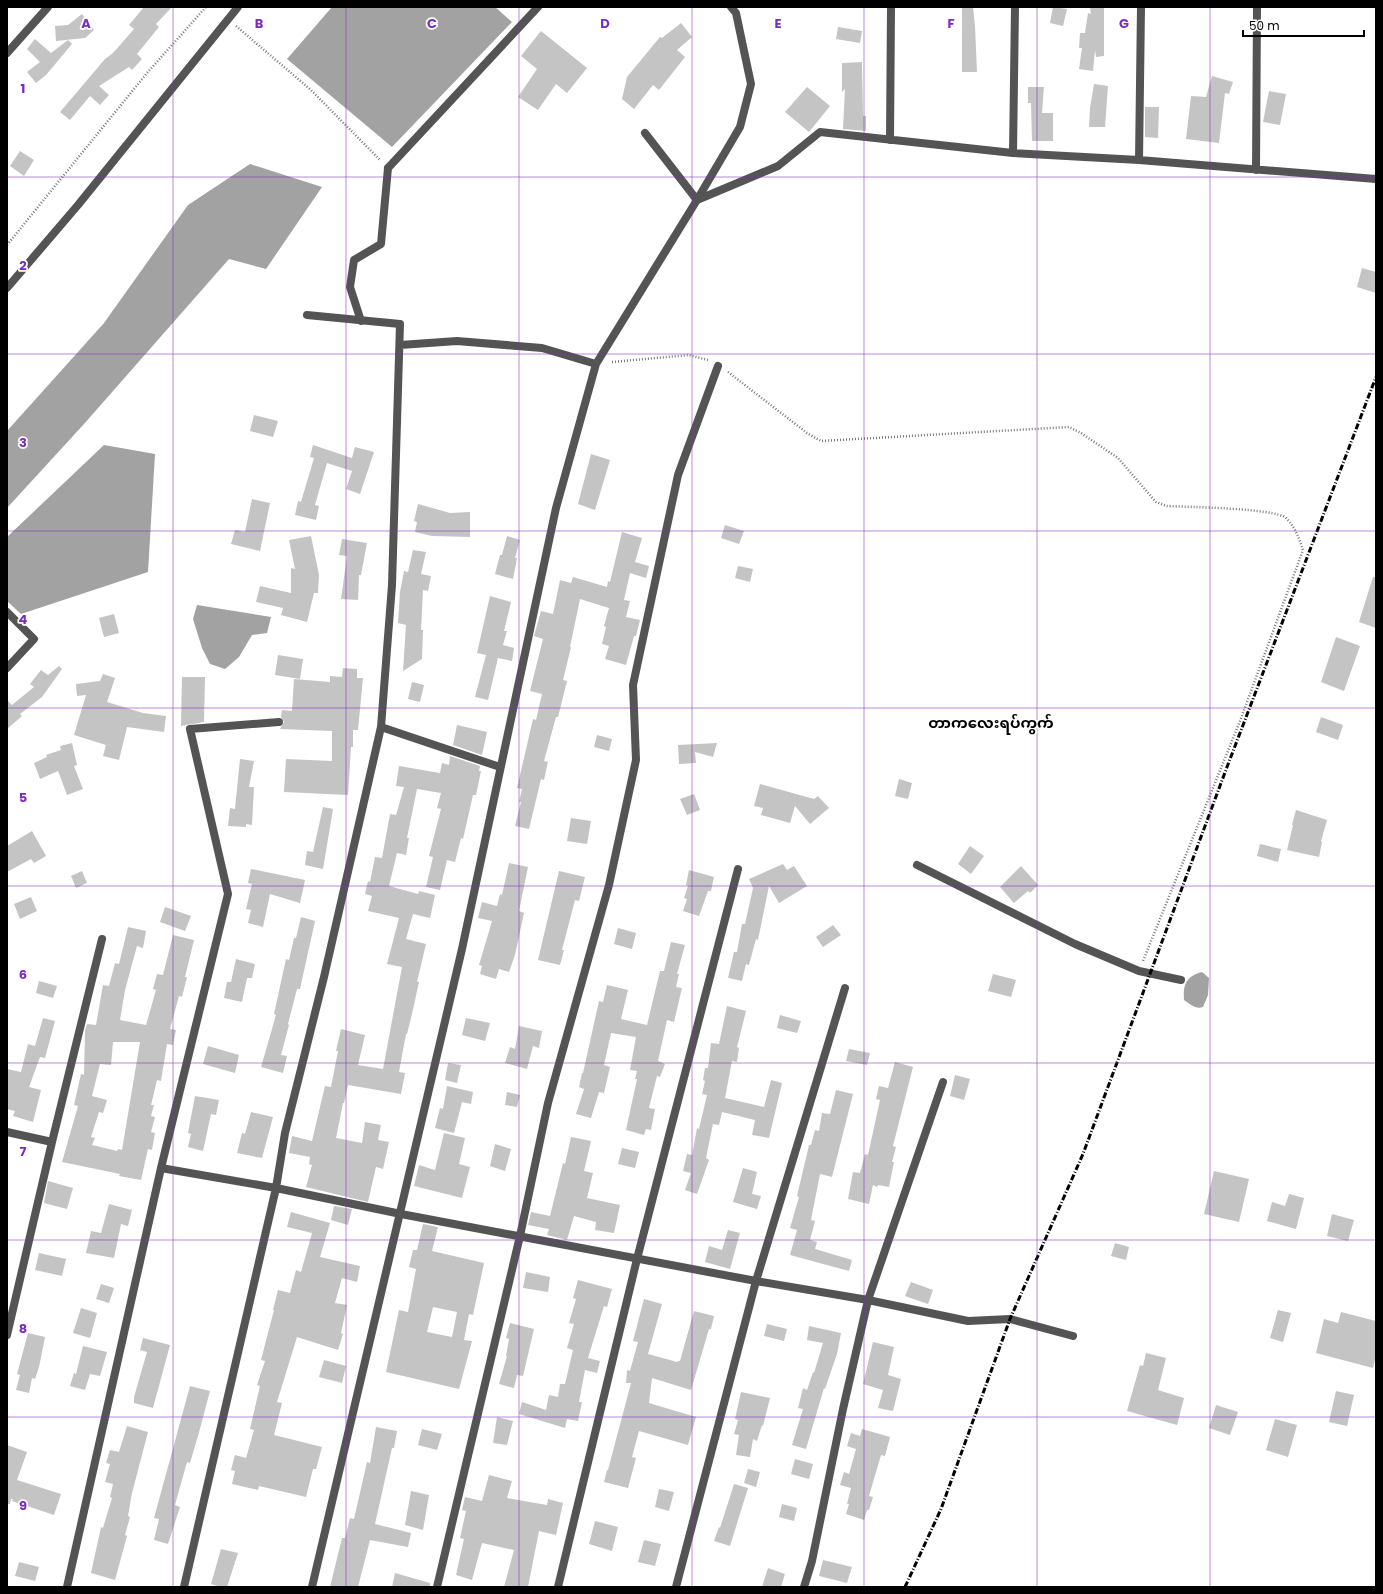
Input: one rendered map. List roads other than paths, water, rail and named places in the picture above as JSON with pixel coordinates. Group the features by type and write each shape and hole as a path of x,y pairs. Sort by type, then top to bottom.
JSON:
{"street":[{"path":"7,53 48,7"},
{"path":"7,288 78,205 220,32 238,7"},
{"path":"361,321 350,287 354,260 381,244 388,168 538,7"},
{"path":"312,1587 401,1214 462,949 556,508 596,364 740,128 751,84 736,13 731,7"},
{"path":"890,140 892,7"},
{"path":"1013,153 1015,7"},
{"path":"1139,160 1140,7"},
{"path":"1256,170 1257,7"},
{"path":"697,200 778,166 820,132 1013,153 1139,160 1376,179"},
{"path":"645,133 697,200"},
{"path":"184,1587 276,1188 285,1133 324,977 381,727 392,585 400,324 307,315"},
{"path":"400,345 457,341 542,348 596,364"},
{"path":"437,1587 520,1236 548,1103 609,886 636,760 633,685 678,475 718,366"},
{"path":"7,612 34,638 7,668"},
{"path":"67,1587 161,1168 228,894 190,729 279,722"},
{"path":"381,727 500,767"},
{"path":"917,865 1075,944 1139,971 1181,980"},
{"path":"558,1587 637,1259 738,870"},
{"path":"7,1334 102,939"},
{"path":"676,1587 756,1281 845,988"},
{"path":"804,1587 812,1561 868,1300 943,1082"},
{"path":"7,1132 52,1142"},
{"path":"161,1168 276,1188 401,1214 637,1259 868,1300 968,1321 1010,1319 1073,1336"}],"railway":[{"path":"905,1587 941,1509 1010,1319 1083,1154 1227,767 1376,377"}],"district":[{"name":"တာကလေးရပ်ကွက်","path":"991,723"}]}
